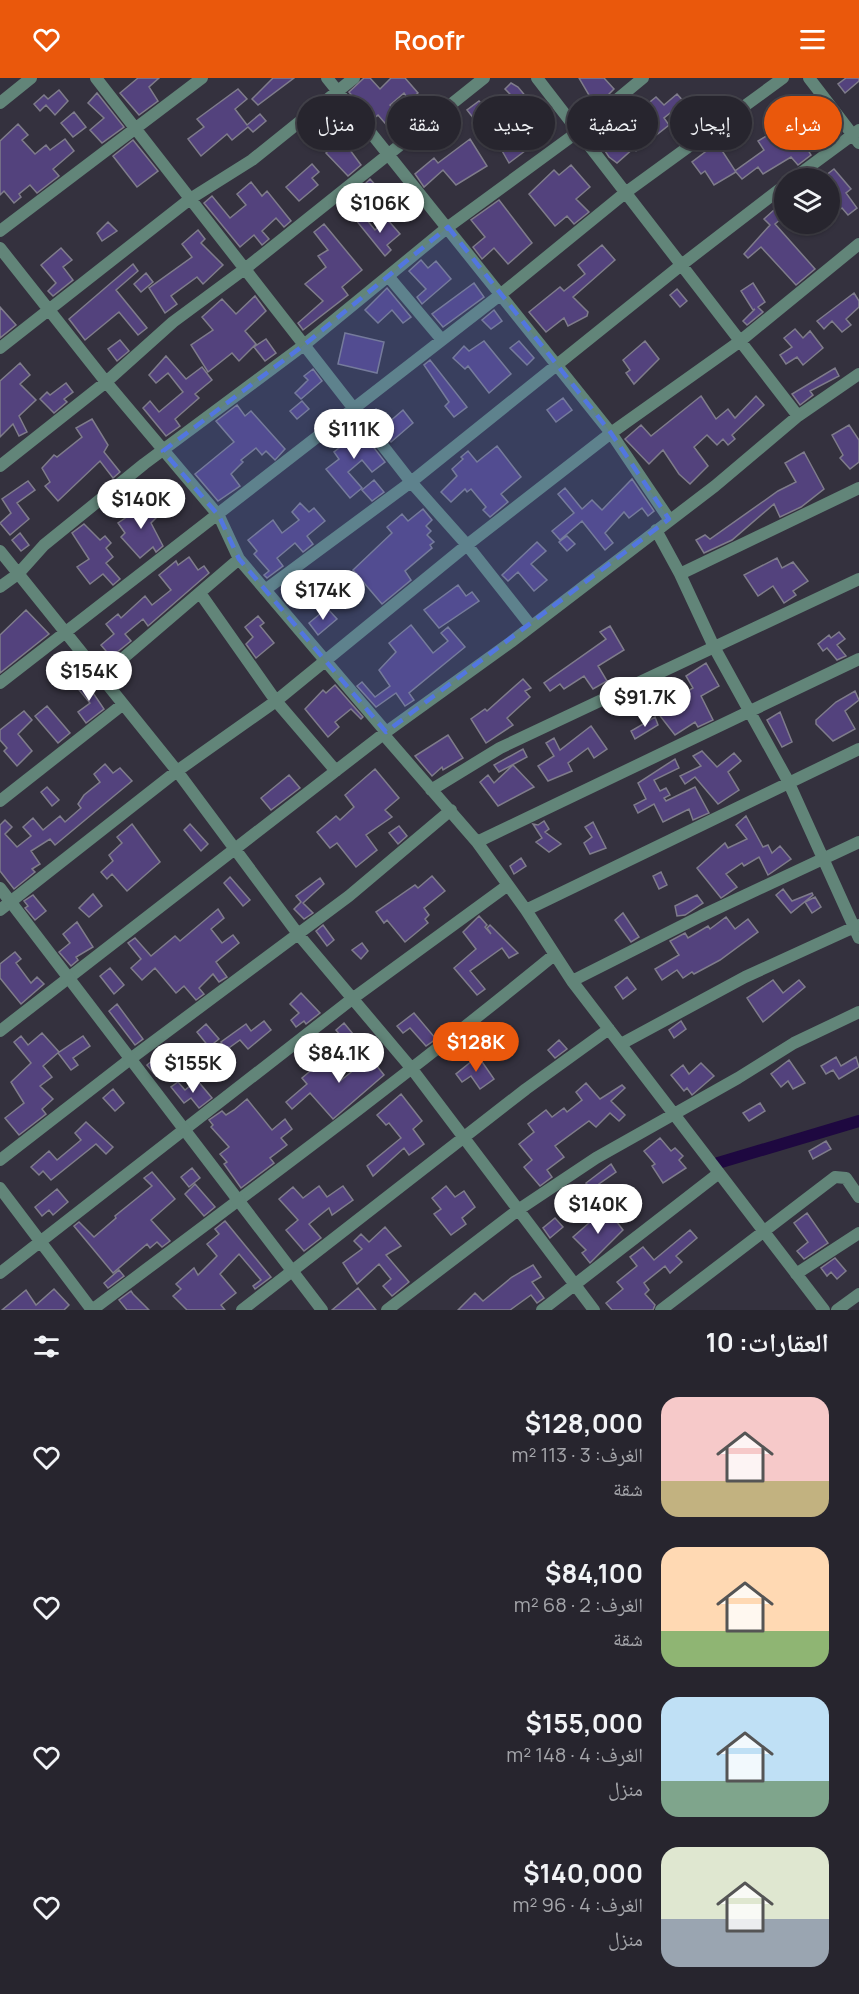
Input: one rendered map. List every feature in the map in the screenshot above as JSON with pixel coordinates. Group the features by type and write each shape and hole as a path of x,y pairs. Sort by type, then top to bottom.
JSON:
{"street":[{"path":"0,103 32,78"},
{"path":"96,78 246,268 353,409 411,482 467,545 531,626"},
{"path":"0,231 202,78"},
{"path":"327,78 390,154 611,434 669,519"},
{"path":"0,348 190,199 252,160 354,78"},
{"path":"0,466 106,382 173,322 246,268 484,78"},
{"path":"537,78 567,116"},
{"path":"621,96 643,78"},
{"path":"0,683 63,632 219,516 500,295 625,193 783,78"},
{"path":"809,78 857,136 809,168"},
{"path":"0,587 18,574 44,545 163,451 304,345 448,227 567,140"},
{"path":"593,150 680,266 798,416"},
{"path":"265,590 411,482 555,365 774,194"},
{"path":"0,910 177,771 276,701 467,545 611,434 739,342 859,244"},
{"path":"0,248 106,382 219,516 238,559 325,659 431,790 477,842 526,909 572,981 824,1310"},
{"path":"388,276 442,340"},
{"path":"0,1031 385,733 531,626 715,486 798,416 859,374"},
{"path":"680,574 859,488"},
{"path":"621,1044 726,987 857,930 788,781 714,647 680,574 656,530"},
{"path":"0,551 177,771 298,934 412,1069 594,1310"},
{"path":"100,678 238,559"},
{"path":"431,790 500,748 859,579"},
{"path":"200,593 276,701 336,771"},
{"path":"477,842 859,659"},
{"path":"0,801 122,705"},
{"path":"526,909 788,781 859,749"},
{"path":"0,1160 129,1059 399,856 451,810"},
{"path":"572,981 859,842"},
{"path":"0,1273 352,999 508,885"},
{"path":"0,888 322,1310"},
{"path":"0,1188 92,1310 412,1069 554,955"},
{"path":"387,1310 518,1210 596,1158 738,1078 794,1043 859,1012"},
{"path":"242,1310 464,1137 609,1029"},
{"path":"542,1310 719,1173"},
{"path":"661,1310 835,1177 846,1178 859,1197"},
{"path":"796,1274 859,1233"},
{"path":"837,1310 859,1294"}],"highlighted area":[{"path":"448,227 611,433 669,519 386,732 239,559 219,516 163,451 304,345"}],"building":[{"path":"138,78 159,78 149,87 158,101 139,115 120,93"},
{"path":"273,78 294,78 258,105 252,99"},
{"path":"364,78 370,78 380,89 391,78 405,78 418,93 414,96 406,96 404,93 400,96 387,96 387,125 378,115 375,118 375,96 352,96 349,92"},
{"path":"579,78 604,78 614,89 607,96 590,96"},
{"path":"846,78 859,78 859,81 845,93 838,84"},
{"path":"511,83 525,96 512,96 505,89"},
{"path":"238,89 247,99 235,109 247,125 260,114 266,121 253,132 248,127 232,140 227,134 201,156 188,139 204,127 197,119"},
{"path":"59,90 68,101 55,115 46,105 40,111 34,104 44,95 48,99"},
{"path":"97,93 124,127 102,143 90,130 104,118 88,103"},
{"path":"658,99 664,105 670,100 670,113 664,118 669,125 658,134"},
{"path":"473,106 473,118 467,110"},
{"path":"74,112 86,127 73,137 61,123"},
{"path":"18,124 28,135 22,140 35,154 46,145 50,150 65,139 74,151 53,169 59,176 37,193 30,185 19,194 21,197 14,203 4,191 0,195 0,141"},
{"path":"764,137 764,150 758,141"},
{"path":"470,139 473,150 477,150 487,166 456,185 443,170 424,187 415,174 434,158 438,163 455,150 461,150 461,146"},
{"path":"133,140 158,171 137,187 113,156"},
{"path":"329,150 350,150 361,165 348,176 326,153"},
{"path":"502,150 526,150 509,163"},
{"path":"604,150 632,150 617,163"},
{"path":"708,150 722,150 736,172 714,185 705,171 701,174 692,162"},
{"path":"764,150 808,150 811,155 798,165 791,157 763,174 758,167 742,179 735,171"},
{"path":"312,164 319,172 312,178 318,185 299,201 286,187"},
{"path":"571,165 590,187 576,199 589,212 574,224 567,216 555,226 529,194 554,170 559,175"},
{"path":"840,176 851,189 846,193 857,208 848,215 842,208 840,210"},
{"path":"370,179 387,198 392,195 400,206 386,215 365,184"},
{"path":"251,182 262,196 267,191 291,221 284,227 276,218 262,231 269,239 262,245 254,235 240,247 204,203 212,196 230,218 246,205 237,194"},
{"path":"499,200 532,243 508,264 494,248 482,259 473,247 485,237 471,220"},
{"path":"774,210 774,234 784,234 815,269 796,285 761,247 748,258 744,254 770,225 764,219"},
{"path":"362,214 375,230 387,219 400,234 387,245 391,250 385,256 355,219"},
{"path":"108,222 117,231 102,241 97,233"},
{"path":"324,224 362,270 342,287 348,295 303,330 298,323 323,301 305,284 326,267 318,256 328,250 314,232"},
{"path":"198,230 205,239 201,243 223,265 203,284 197,277 171,296 177,304 165,313 149,288 192,257 182,244"},
{"path":"602,245 615,260 573,297 588,312 587,316 568,326 564,318 546,332 529,312 560,287 564,291 585,274 578,265"},
{"path":"61,248 72,260 63,267 73,280 53,296 48,291 56,283 41,265"},
{"path":"421,260 428,268 436,261 451,279 422,304 417,297 426,289 409,271"},
{"path":"133,264 138,271 116,290 147,328 138,335 119,312 85,340 69,319"},
{"path":"146,273 153,282 141,292 134,284"},
{"path":"474,283 484,297 443,327 432,314"},
{"path":"753,283 765,302 758,307 763,312 747,325 743,321 755,309 753,310 741,291"},
{"path":"387,288 411,317 403,323 392,310 378,323 365,310"},
{"path":"677,289 687,301 680,307 670,295"},
{"path":"854,293 859,301 859,307 846,319 851,325 842,332 832,321 824,329 817,321"},
{"path":"255,296 266,311 245,331 256,344 239,361 232,353 208,372 191,345 213,330 202,317 222,299 236,314"},
{"path":"0,307 16,325 0,338"},
{"path":"494,310 502,321 491,329 482,320"},
{"path":"795,329 803,338 810,331 823,348 803,365 797,357 786,364 780,355 792,347 784,338"},
{"path":"345,333 384,342 377,373 338,364"},
{"path":"266,339 276,353 265,361 254,347"},
{"path":"120,340 129,351 117,361 108,349"},
{"path":"484,341 511,374 489,393 468,366 465,369 453,358 464,346 469,351"},
{"path":"519,341 534,358 527,365 510,348"},
{"path":"645,341 659,359 634,384 626,373 630,370 623,360"},
{"path":"166,356 186,379 202,367 212,380 195,394 199,398 175,419 180,426 166,436 143,408 150,401 159,412 183,392 168,373 156,383 149,375"},
{"path":"430,360 467,407 454,417 445,406 449,402 424,365"},
{"path":"20,363 30,375 20,384 36,400 19,416 27,432 19,436 13,424 0,437 0,381"},
{"path":"835,368 839,376 810,391 813,395 800,405 792,394"},
{"path":"313,369 322,381 301,399 295,393 308,380 304,376"},
{"path":"66,383 73,392 64,399 67,402 54,413 40,399 47,392 50,395"},
{"path":"701,396 716,419 728,409 735,418 756,396 764,405 732,435 735,439 728,445 723,439 717,445 707,435 694,447 708,466 690,484 679,474 663,450 649,464 625,439 641,425 651,436"},
{"path":"563,398 572,410 556,422 547,410"},
{"path":"302,401 309,409 297,419 290,411"},
{"path":"237,405 245,416 251,411 285,449 275,460 266,451 262,455 256,448 241,460 243,462 231,474 240,486 218,501 195,474 234,442 216,421"},
{"path":"376,409 388,423 403,410 413,423 391,442 369,415"},
{"path":"92,419 108,445 104,452 120,472 113,478 100,461 58,501 45,486 50,482 42,468 54,455 57,457 82,437 76,428"},
{"path":"354,422 385,462 372,472 362,460 348,472 362,488 350,498 326,469 339,459 334,452 354,436 347,429"},
{"path":"849,425 859,440 859,462 850,469 840,458 843,455 832,435"},
{"path":"497,446 521,477 501,494 508,502 490,517 483,510 486,507 471,489 467,492 465,489 451,502 441,492 457,476 452,469 468,451 477,462"},
{"path":"804,452 824,489 801,507 780,517 774,504 732,540 704,553 696,540 705,535 710,539 778,491 796,482 785,463"},
{"path":"632,479 654,511 648,516 642,508 629,518 624,512 605,533 613,543 605,550 582,521 560,540 552,531 574,513 558,494 565,488 582,509 592,500 602,510"},
{"path":"374,480 384,492 372,501 362,490"},
{"path":"28,481 35,490 17,503 29,519 10,535 0,523 11,513 2,499"},
{"path":"149,502 160,514 151,523 163,546 156,552 153,547 140,558 121,537 125,533 118,523"},
{"path":"300,503 309,512 314,508 325,521 307,536 313,544 303,552 295,543 277,558 283,566 267,578 264,575 269,571 254,554 257,551 248,540 273,520 282,533 299,520 292,512"},
{"path":"423,509 432,520 426,526 431,531 427,535 434,542 430,545 432,548 405,571 411,580 382,604 353,570 392,533 387,527 402,514 408,521"},
{"path":"84,524 100,540 105,536 111,543 106,548 113,557 106,563 120,579 113,585 103,574 90,584 77,567 89,559 72,533"},
{"path":"20,533 29,545 21,551 12,540"},
{"path":"567,536 575,544 567,551 559,542"},
{"path":"537,542 546,551 531,564 547,580 534,591 518,572 508,581 502,575"},
{"path":"189,557 198,570 204,566 209,573 148,626 143,619 125,634 131,641 111,657 101,645 114,634 106,624 118,614 121,618 145,596 152,605 171,590 159,575 176,561 178,565"},
{"path":"777,558 782,568 793,562 808,581 793,591 796,595 784,603 773,586 758,596 744,575"},
{"path":"458,585 466,596 472,592 479,601 439,628 424,610"},
{"path":"327,608 337,619 318,635 309,623"},
{"path":"26,610 49,634 0,673 0,635"},
{"path":"258,616 264,623 260,626 274,643 256,658 246,644 253,637 245,627"},
{"path":"411,625 433,653 448,641 441,633 448,627 465,647 409,693 414,700 405,706 396,693 376,707 357,686 362,682 375,697 390,686 379,670 396,652 389,643"},
{"path":"610,626 624,650 598,666 607,681 593,689 584,676 564,689 560,684 550,691 544,683 606,639 600,632"},
{"path":"839,632 845,639 837,645 846,656 837,660 827,648 823,651 818,644 829,635 831,638"},
{"path":"706,663 719,686 701,696 713,720 698,727 695,722 675,735 654,708 646,713 636,693 658,683 668,703 693,688 686,676"},
{"path":"83,678 104,709 86,723 78,712 90,703 75,685"},
{"path":"523,679 531,688 525,691 530,697 507,718 513,725 486,743 471,719 485,709 487,711"},
{"path":"335,685 363,717 361,719 351,709 335,722 339,727 328,737 305,709 323,690 326,693"},
{"path":"855,691 859,700 845,711 855,729 833,741 816,724 816,720 836,702"},
{"path":"47,706 70,733 58,743 35,716"},
{"path":"24,711 32,720 18,734 32,751 17,766 4,751 7,748 0,740 0,730"},
{"path":"780,712 792,742 782,747 767,720"},
{"path":"655,717 658,725 635,739 631,731"},
{"path":"591,726 607,749 594,758 588,748 568,763 572,771 548,781 538,766 554,756 546,743 554,738 560,750"},
{"path":"448,735 463,758 443,770 442,767 432,776 415,756"},
{"path":"523,749 527,757 499,772 494,765"},
{"path":"702,751 717,767 734,753 741,761 728,772 739,790 718,804 695,777 685,784 680,776 701,766 693,756"},
{"path":"675,759 679,768 654,780 660,791 666,788 670,795 664,798 666,801 695,787 709,813 693,820 689,809 663,822 654,804 638,813 634,805 646,799 638,783"},
{"path":"105,764 113,773 120,768 132,781 55,845 50,839 31,851 40,864 32,869 35,872 14,889 0,871 0,825 5,820 12,827 5,834 17,847 31,836 23,827 33,818 43,830 60,816 65,822 81,808 78,804 84,795 100,782 94,774"},
{"path":"513,765 534,787 498,806 480,782 488,775 494,783"},
{"path":"375,769 399,798 385,810 392,817 366,835 377,850 356,867 337,843 330,848 317,832 336,816 340,820 354,807 345,795"},
{"path":"289,775 300,788 271,810 261,798"},
{"path":"47,787 59,800 52,806 41,792"},
{"path":"746,816 763,847 768,845 772,853 780,846 791,859 768,875 759,857 744,866 742,863 726,874 737,887 721,898 697,868 725,843 728,848 747,839 736,825"},
{"path":"544,821 549,829 545,832 561,844 549,852 536,842 542,838 533,824 538,825"},
{"path":"593,822 606,848 590,854 584,843 592,837 585,827"},
{"path":"132,824 160,862 127,891 112,874 107,879 101,872 113,861 109,855 122,843 117,837"},
{"path":"190,824 208,844 201,851 184,830"},
{"path":"399,826 407,836 398,844 389,833"},
{"path":"521,858 526,866 514,874 510,866"},
{"path":"661,872 667,885 659,889 653,876"},
{"path":"432,876 445,891 424,908 429,915 425,919 428,923 405,942 387,920 384,923 376,912 415,885 418,888"},
{"path":"230,877 250,900 243,906 224,883"},
{"path":"320,878 324,884 303,903 313,913 304,919 294,909 301,902 296,896"},
{"path":"783,889 792,901 812,893 813,895 791,913 776,895"},
{"path":"93,894 102,906 89,917 79,908"},
{"path":"33,895 46,911 35,920 25,908 28,906 24,901"},
{"path":"697,895 703,903 685,915 677,916 675,906"},
{"path":"815,897 821,907 812,913 805,902"},
{"path":"218,909 224,918 211,929 222,943 233,935 239,943 216,962 227,977 219,982 213,974 199,988 204,994 196,1000 184,986 176,993 155,968 142,980 131,968 141,959 128,943 135,938 151,956 175,936 180,941"},
{"path":"623,913 639,937 631,942 615,920"},
{"path":"479,916 487,925 485,927 491,934 487,928 490,925 518,953 509,958 502,948 470,971 485,989 477,995 454,968 476,949 463,932"},
{"path":"726,917 735,929 748,919 758,932 720,960 694,974 692,972 683,978 677,970 662,980 655,969 679,955 670,941 685,933 688,938 708,926 710,929"},
{"path":"77,922 93,947 76,957 78,960 71,966 59,952 70,943 63,934"},
{"path":"323,925 334,940 327,946 316,931"},
{"path":"362,943 368,951 361,959 352,950"},
{"path":"15,952 21,959 16,963 31,983 37,977 44,984 21,1004 0,978 0,964"},
{"path":"110,968 124,985 114,994 100,976"},
{"path":"627,977 636,989 623,999 615,987"},
{"path":"773,980 783,993 799,980 805,987 763,1022 747,998"},
{"path":"301,993 320,1013 306,1024 304,1021 296,1027 291,1020 299,1013 290,1004"},
{"path":"117,1004 143,1039 135,1045 109,1011"},
{"path":"414,1013 436,1039 426,1046 410,1028 403,1033 397,1026"},
{"path":"264,1021 271,1030 248,1049 240,1040 226,1050 221,1042 246,1024 251,1031"},
{"path":"681,1021 686,1029 674,1038 669,1030"},
{"path":"344,1023 353,1034 345,1041 336,1030"},
{"path":"206,1024 219,1039 209,1047 197,1032"},
{"path":"42,1033 59,1052 43,1066 52,1077 40,1086 53,1099 42,1109 46,1114 19,1135 5,1118 24,1103 11,1082 31,1063 14,1042 21,1036 28,1045"},
{"path":"83,1036 90,1046 73,1058 78,1065 71,1070 58,1053"},
{"path":"559,1040 567,1049 555,1058 548,1050"},
{"path":"357,1041 384,1075 333,1119 310,1093 292,1109 286,1102 307,1084 302,1078 322,1061 340,1081 360,1065 347,1049"},
{"path":"170,1045 184,1062 170,1074 165,1068 156,1076 147,1065"},
{"path":"478,1056 494,1079 480,1089 471,1076 462,1082 456,1074"},
{"path":"836,1057 841,1066 856,1057 859,1067 839,1079 833,1070 826,1074 821,1066"},
{"path":"789,1060 805,1083 793,1089 788,1081 781,1087 771,1074"},
{"path":"701,1063 714,1076 692,1095 687,1088 684,1091 671,1075 683,1065 689,1074"},
{"path":"197,1080 212,1098 199,1108 191,1098 184,1103 171,1087 178,1082 185,1090"},
{"path":"586,1083 600,1099 622,1085 625,1088 611,1101 625,1115 619,1121 610,1113 596,1127 589,1121 555,1146 564,1157 547,1170 552,1177 540,1186 524,1167 532,1160 519,1144 534,1132 528,1124 546,1110 552,1117 564,1108 567,1112 582,1100 576,1092"},
{"path":"113,1089 124,1103 115,1111 103,1098"},
{"path":"401,1094 422,1121 413,1129 424,1144 409,1155 404,1148 373,1176 367,1166 401,1138 389,1123 386,1125 377,1115"},
{"path":"247,1099 272,1130 285,1119 292,1129 281,1138 287,1145 270,1158 274,1163 241,1188 224,1164 227,1162 220,1154 229,1147 211,1127 213,1125 209,1120 222,1111 226,1115"},
{"path":"760,1103 765,1111 749,1121 743,1113"},
{"path":"86,1122 113,1147 106,1154 96,1144 51,1180 43,1171 39,1175 31,1167 49,1151 57,1160 81,1140 75,1133"},
{"path":"660,1138 671,1151 675,1148 683,1156 679,1160 686,1168 663,1183 652,1166 655,1164 644,1151"},
{"path":"826,1141 831,1149 813,1159 809,1151"},
{"path":"611,1164 616,1172 599,1184 614,1201 607,1207 586,1183"},
{"path":"192,1168 200,1178 189,1187 181,1177"},
{"path":"152,1172 175,1199 151,1220 170,1241 162,1247 157,1242 150,1248 147,1244 113,1273 74,1226 79,1222 94,1237 116,1218 115,1216 152,1186 144,1178"},
{"path":"195,1184 215,1207 204,1216 185,1194"},
{"path":"319,1186 327,1197 343,1186 353,1200 332,1215 329,1208 309,1224 321,1238 304,1251 286,1230 298,1220 279,1199 293,1187 303,1198"},
{"path":"446,1186 455,1197 464,1191 475,1207 462,1218 466,1224 451,1235 434,1214 441,1209 432,1198"},
{"path":"57,1189 68,1202 53,1215 49,1210 42,1216 35,1207"},
{"path":"606,1208 623,1230 590,1263 582,1253 586,1250 573,1237"},
{"path":"807,1213 828,1243 804,1259 797,1251 808,1242 794,1223"},
{"path":"555,1218 563,1227 550,1238 543,1228"},
{"path":"225,1221 271,1277 255,1289 253,1286 261,1280 239,1254 220,1274 236,1293 221,1305 225,1310 187,1310 173,1296 181,1289 176,1284 194,1268 198,1275 217,1256 207,1244 219,1234 215,1229"},
{"path":"385,1227 401,1246 386,1255 409,1282 392,1296 383,1286 391,1279 379,1264 357,1284 343,1263 362,1249 354,1241 361,1234 369,1242"},
{"path":"690,1230 697,1238 676,1256 682,1262 670,1273 665,1266 644,1283 649,1290 645,1294 655,1305 653,1310 612,1310 606,1303 623,1289 617,1282 637,1266 630,1257 643,1247 654,1260"},
{"path":"835,1258 846,1271 837,1279 831,1272 827,1276 821,1268"},
{"path":"533,1265 541,1277 532,1282 544,1298 537,1303 531,1295 510,1310 458,1310 475,1293 483,1301 512,1277"},
{"path":"119,1270 124,1276 108,1288 104,1283"},
{"path":"358,1288 376,1310 332,1310"},
{"path":"54,1289 69,1305 64,1310 2,1310 26,1290 36,1305"},
{"path":"131,1291 149,1310 127,1310 119,1300"}],"waterway":[{"path":"718,1163 859,1121"}]}
